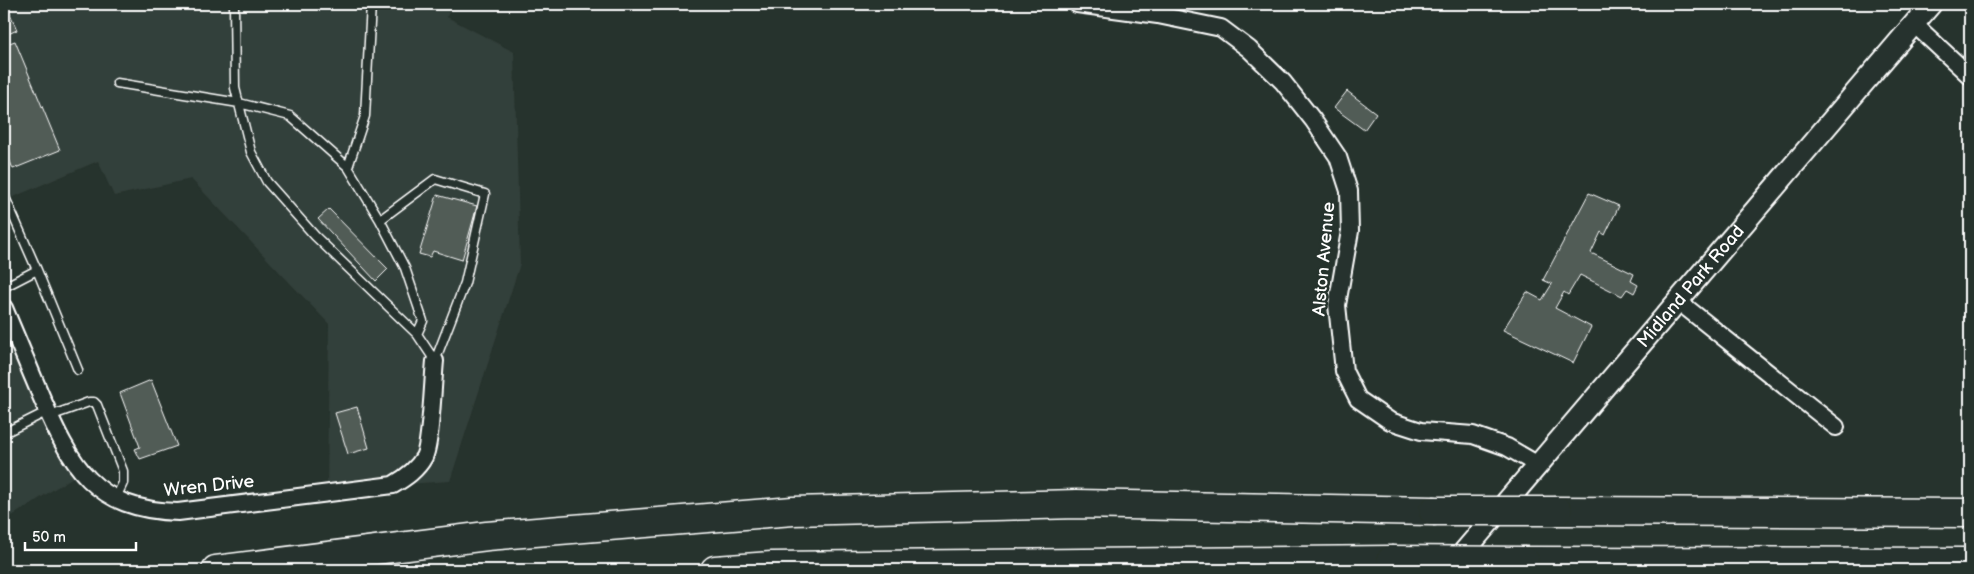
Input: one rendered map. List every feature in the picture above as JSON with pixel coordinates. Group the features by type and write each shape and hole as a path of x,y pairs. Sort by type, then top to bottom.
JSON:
{"highway":[{"path":"216,570 487,536 793,511 1076,504 1433,511 1970,513"},
{"path":"715,570 772,566 1391,560 1970,562"}],"street":[{"name":"Alston Avenue","path":"1077,4 1158,15 1221,28 1249,50 1283,82 1314,120 1338,156 1349,191 1350,231 1337,304 1344,371 1358,399 1390,421 1421,431 1473,435 1507,447 1538,465"},
{"name":"Midland Park Road","path":"1449,570 1923,10"},
{"path":"1923,10 1970,76"},
{"path":"1678,301 1836,427"},
{"name":"Wren Drive","path":"4,308 49,414 81,472 97,486 116,498 150,511 178,512 393,485 413,471 426,455 435,360"}],"lane":[{"path":"234,4 235,88 251,152 267,182 315,236 418,334 435,360"},
{"path":"348,166 365,116 371,4"},
{"path":"117,83 239,103 290,116 348,166 380,220 405,268 423,322 418,334"},
{"path":"380,220 435,179 485,194 465,283 435,360"},
{"path":"4,195 78,370"},
{"path":"4,287 37,270"},
{"path":"4,433 49,414 94,402 98,405 123,471 122,483 116,498"}],"shaded area":[{"path":"4,4 452,4 447,17 514,52 520,264 450,481 393,485 327,493 329,324 191,179 114,196 98,161 4,201"},
{"path":"4,308 81,472 4,521"}],"building":[{"path":"4,4 6,4 17,30 4,36"},
{"path":"15,41 60,150 13,169 4,146 4,45"},
{"path":"1347,91 1376,113 1364,130 1334,108"},
{"path":"1589,193 1619,206 1605,235 1601,232 1591,253 1634,274 1631,281 1638,285 1634,293 1627,289 1622,296 1580,275 1568,295 1564,292 1555,308 1591,327 1573,363 1503,330 1527,292 1542,300 1552,284 1543,280"},
{"path":"437,195 477,206 462,260 433,251 430,257 419,254"},
{"path":"329,209 388,269 376,281 318,219"},
{"path":"151,380 177,446 140,459 135,449 140,447 120,393"},
{"path":"357,407 369,448 348,454 335,413"}]}
